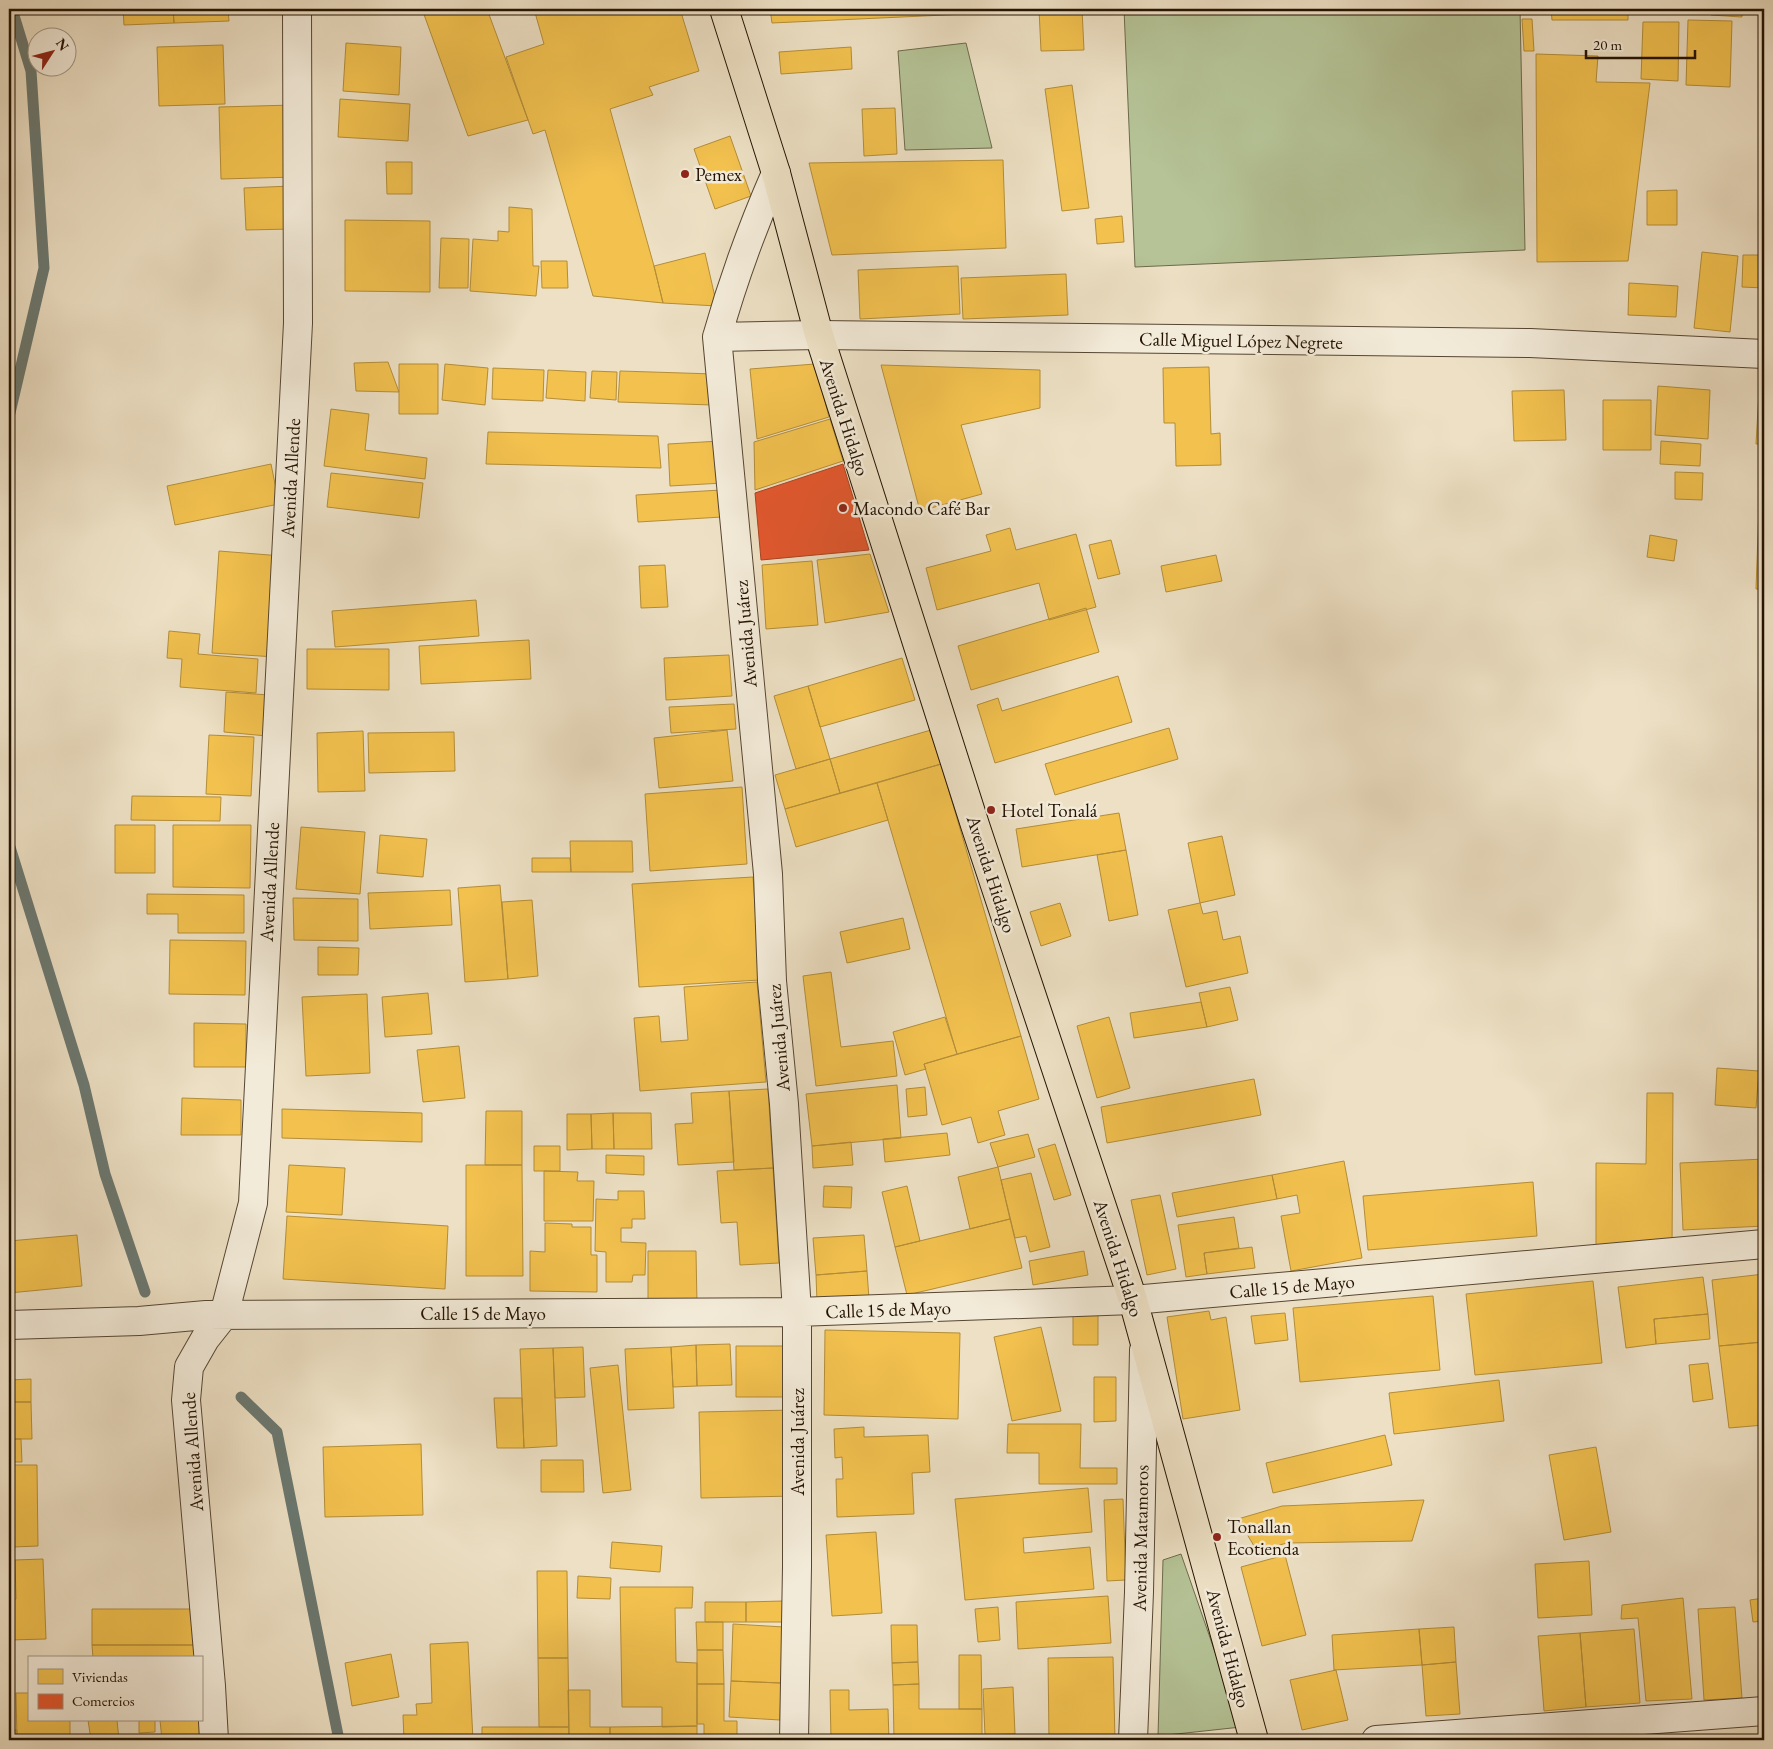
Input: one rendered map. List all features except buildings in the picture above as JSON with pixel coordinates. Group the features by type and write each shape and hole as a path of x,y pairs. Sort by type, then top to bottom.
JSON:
{"main road":[{"name":"Avenida Hidalgo","path":"724,9 776,174 820,335 978,834 1133,1300 1254,1740"}],"street":[{"name":"Avenida Allende","path":"214,1740 186,1400 189,1367 205,1338 224,1315 253,1203 298,323 297,9"},
{"path":"717,337 753,227 776,174"},
{"name":"Calle Miguel López Negrete","path":"717,337 820,335 1530,343 1764,354"},
{"name":"Avenida Juárez","path":"717,337 768,874 772,981 784,1104 797,1312 797,1567 794,1740"},
{"name":"Calle 15 de Mayo","path":"9,1325 139,1321 224,1315 797,1312 1133,1300 1764,1244"},
{"name":"Avenida Matamoros","path":"1132,1740 1139,1592 1144,1336"},
{"path":"1376,1740 1764,1711"}],"green space":[{"path":"1124,9 1520,9 1525,250 1135,267"},
{"path":"966,43 992,148 905,150 898,51"},
{"path":"1181,1554 1241,1727 1158,1736 1163,1560"}],"waterway":[{"path":"9,417 44,268 31,71 12,9"},
{"path":"9,844 84,1085 105,1174 145,1292"},
{"path":"241,1397 277,1432 339,1740"}],"place":[{"name":"Pemex","path":"685,174"},
{"name":"Macondo Café Bar","path":"843,508"},
{"name":"Hotel Tonalá","path":"991,810"},
{"name":"Tonallan Ecotienda","path":"1217,1537"}]}
